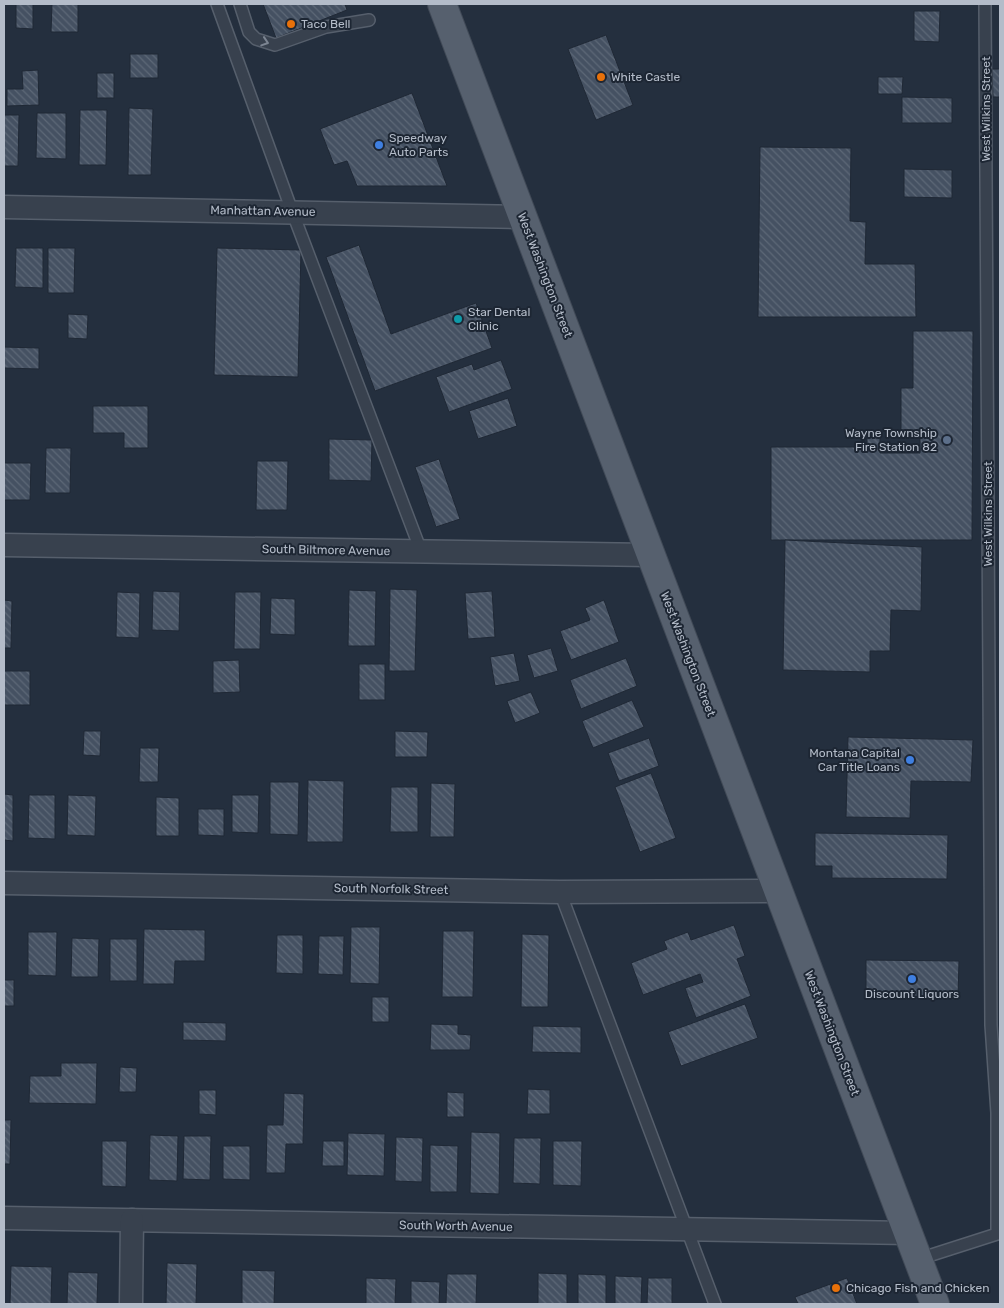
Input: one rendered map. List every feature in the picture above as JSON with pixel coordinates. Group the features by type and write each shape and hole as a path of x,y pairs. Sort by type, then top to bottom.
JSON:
{"main road":[{"name":"West Washington Street","path":"442,4 649,555 779,891 935,1304"}],"street":[{"name":"Manhattan Avenue","path":"4,207 292,211 523,217"},
{"name":"South Biltmore Avenue","path":"4,545 649,555"},
{"name":"South Norfolk Street","path":"4,883 560,892 779,891"},
{"name":"South Worth Avenue","path":"4,1218 908,1233"},
{"path":"131,1304 132,1220"}],"lane":[{"path":"217,4 292,211 421,551"},
{"path":"240,4 249,32 265,43 275,45 326,27 369,20"},
{"name":"West Wilkins Street","path":"918,1260 997,1234 999,1113 991,1025 985,4"},
{"path":"560,892 715,1304"}],"building":[{"path":"16,4 33,4 33,29 16,28"},
{"path":"52,4 78,4 78,32 51,32"},
{"name":"Taco Bell","path":"263,4 345,4 347,10 276,38"},
{"path":"914,11 940,11 939,42 914,41"},
{"name":"White Castle","path":"606,35 633,105 596,120 568,49"},
{"path":"130,54 158,54 158,78 130,78"},
{"path":"992,69 1000,69 1000,97 993,97"},
{"path":"38,70 39,105 7,106 7,89 23,89 22,71"},
{"path":"97,73 114,73 114,98 97,98"},
{"path":"878,77 903,77 902,94 878,94"},
{"name":"Speedway Auto Parts","path":"412,93 447,186 357,186 347,161 334,165 320,129"},
{"path":"902,97 952,98 952,123 902,123"},
{"path":"129,108 153,109 151,175 128,175"},
{"path":"80,110 107,110 106,165 79,165"},
{"path":"37,113 66,113 66,159 36,158"},
{"path":"4,115 19,115 18,166 4,166"},
{"path":"760,147 851,148 850,221 866,222 865,264 915,264 916,317 758,317"},
{"path":"904,169 952,170 952,198 904,197"},
{"name":"Star Dental Clinic","path":"359,245 391,334 476,303 492,348 375,391 326,257"},
{"path":"16,248 43,248 43,288 15,287"},
{"path":"48,248 75,248 74,293 48,293"},
{"path":"217,248 301,250 298,377 214,375"},
{"path":"68,314 88,315 87,339 68,338"},
{"name":"Wayne Township Fire Station 82","path":"913,331 973,331 972,540 771,540 771,447 867,447 867,433 880,433 880,453 920,453 920,430 901,430 901,388 913,388"},
{"path":"4,347 39,348 39,369 4,368"},
{"path":"501,360 512,389 449,412 436,377 472,364 474,370"},
{"path":"508,398 517,426 478,439 469,411"},
{"path":"93,406 148,406 148,448 124,448 124,433 93,433"},
{"path":"329,439 372,440 371,481 329,480"},
{"path":"46,448 71,448 70,493 45,493"},
{"path":"439,459 460,519 436,527 415,467"},
{"path":"257,461 288,461 287,510 256,510"},
{"path":"4,463 31,463 30,500 4,500"},
{"path":"785,540 922,547 921,611 891,610 890,651 870,651 870,672 783,670"},
{"path":"390,589 417,590 415,671 389,671"},
{"path":"349,590 376,591 375,646 348,646"},
{"path":"153,591 180,592 179,631 152,630"},
{"path":"492,591 495,637 468,639 465,593"},
{"path":"117,592 140,593 139,638 116,637"},
{"path":"235,592 261,592 260,649 234,649"},
{"path":"271,598 295,599 295,635 270,634"},
{"path":"4,600 12,601 11,648 4,648"},
{"path":"604,600 619,642 571,660 560,631 590,620 585,608"},
{"path":"551,648 558,671 534,678 527,655"},
{"path":"514,653 520,681 495,686 490,657"},
{"path":"626,658 637,686 581,709 570,680"},
{"path":"239,660 240,692 213,693 213,661"},
{"path":"359,664 385,664 385,700 359,700"},
{"path":"4,671 30,671 30,705 4,705"},
{"path":"531,692 540,713 515,723 507,701"},
{"path":"632,700 644,727 593,748 582,721"},
{"path":"84,731 101,731 100,756 83,755"},
{"path":"395,731 428,732 427,757 395,757"},
{"name":"Montana Capital Car Title Loans","path":"848,737 973,740 971,782 911,781 910,818 846,817"},
{"path":"649,738 659,766 619,781 608,753"},
{"path":"140,748 159,748 158,782 139,782"},
{"path":"651,773 676,838 640,852 615,787"},
{"path":"308,780 344,781 343,842 307,842"},
{"path":"270,782 299,782 298,835 270,834"},
{"path":"431,783 455,784 454,837 430,837"},
{"path":"391,787 418,787 418,832 390,832"},
{"path":"4,794 13,795 13,841 4,840"},
{"path":"29,795 55,795 55,839 28,838"},
{"path":"68,795 96,796 95,836 67,835"},
{"path":"232,795 259,795 258,833 232,832"},
{"path":"156,797 179,798 179,836 156,836"},
{"path":"198,809 224,809 224,836 198,835"},
{"path":"815,833 948,835 947,879 832,878 832,866 815,866"},
{"path":"734,925 745,956 737,959 751,996 696,1018 685,988 703,982 700,974 643,995 631,963 667,949 664,941 688,932 691,940"},
{"path":"351,927 380,927 379,984 350,983"},
{"path":"144,929 205,930 205,961 175,961 174,984 143,984"},
{"path":"443,931 474,931 473,997 442,997"},
{"path":"28,932 57,932 56,976 28,975"},
{"path":"522,934 549,935 548,1007 521,1007"},
{"path":"277,935 303,935 303,974 276,973"},
{"path":"319,936 344,936 343,975 318,974"},
{"path":"72,938 99,939 98,977 71,977"},
{"path":"110,939 137,939 137,981 110,981"},
{"name":"Discount Liquors","path":"866,960 959,961 958,997 866,996"},
{"path":"4,980 14,980 14,1006 4,1006"},
{"path":"372,997 389,997 389,1022 372,1022"},
{"path":"745,1004 758,1038 681,1066 668,1032"},
{"path":"183,1022 226,1023 226,1041 183,1040"},
{"path":"431,1024 458,1025 458,1034 471,1035 470,1050 430,1050"},
{"path":"533,1026 581,1027 581,1053 532,1052"},
{"path":"61,1063 97,1063 96,1104 29,1103 30,1076 61,1076"},
{"path":"120,1067 137,1068 136,1092 119,1092"},
{"path":"528,1089 550,1090 550,1114 527,1114"},
{"path":"199,1090 216,1090 216,1115 199,1114"},
{"path":"447,1092 464,1093 464,1117 447,1117"},
{"path":"284,1093 304,1094 303,1144 286,1144 285,1173 266,1173 267,1125 283,1125"},
{"path":"4,1120 11,1120 10,1164 4,1164"},
{"path":"471,1132 500,1133 499,1194 470,1193"},
{"path":"348,1133 385,1134 384,1176 347,1175"},
{"path":"150,1135 178,1136 177,1181 149,1180"},
{"path":"184,1136 211,1136 210,1180 183,1179"},
{"path":"396,1137 423,1138 422,1182 395,1181"},
{"path":"514,1138 541,1138 540,1184 513,1183"},
{"path":"102,1141 127,1141 126,1187 102,1186"},
{"path":"323,1141 344,1141 344,1166 322,1166"},
{"path":"553,1141 582,1141 581,1186 553,1185"},
{"path":"430,1145 458,1146 457,1192 430,1192"},
{"path":"223,1146 250,1146 250,1180 223,1179"},
{"path":"167,1263 197,1264 196,1304 166,1304"},
{"path":"11,1266 52,1267 51,1304 10,1304"},
{"path":"242,1270 275,1271 274,1304 242,1304"},
{"path":"68,1272 98,1273 97,1304 67,1304"},
{"path":"538,1273 567,1274 567,1304 538,1304"},
{"path":"447,1274 477,1274 476,1304 446,1304"},
{"path":"578,1274 606,1275 606,1304 578,1304"},
{"path":"615,1276 642,1277 641,1304 615,1304"},
{"path":"366,1278 396,1279 395,1304 366,1304"},
{"path":"648,1278 672,1278 672,1304 647,1304"},
{"name":"Chicago Fish and Chicken","path":"847,1278 857,1304 798,1304 795,1297"},
{"path":"411,1281 440,1282 439,1304 411,1304"}],"place":[{"name":"Taco Bell","path":"291,24"},
{"name":"White Castle","path":"601,77"},
{"name":"Speedway Auto Parts","path":"379,145"},
{"name":"Star Dental Clinic","path":"458,319"},
{"name":"Wayne Township Fire Station 82","path":"947,440"},
{"name":"Montana Capital Car Title Loans","path":"910,760"},
{"name":"Discount Liquors","path":"912,979"},
{"name":"Chicago Fish and Chicken","path":"836,1288"}]}
